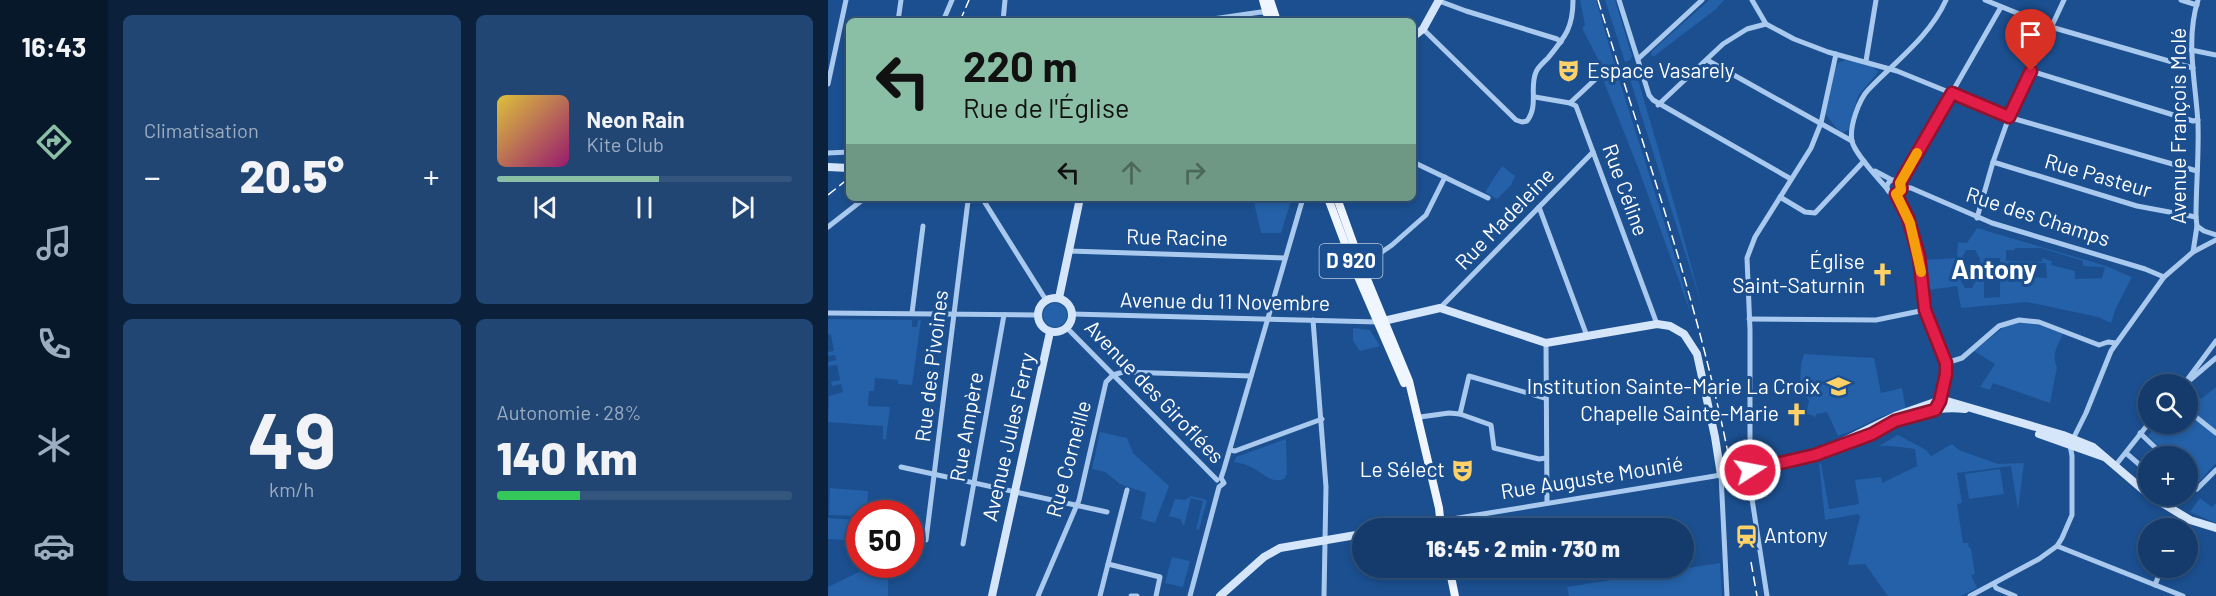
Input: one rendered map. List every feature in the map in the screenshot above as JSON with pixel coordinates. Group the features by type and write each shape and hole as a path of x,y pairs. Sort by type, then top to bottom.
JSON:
{"main road":[{"path":"1263,0 1268,17"},
{"path":"1270,0 1276,18"},
{"path":"1416,35 1423,29 1439,0"},
{"path":"828,163 846,163"},
{"path":"828,167 846,168"},
{"path":"1059,298 1079,201"},
{"name":"D 920","path":"1329,201 1409,381 1439,518"},
{"name":"D 920","path":"1338,201 1356,263"},
{"path":"1059,298 1068,304 1072,314 1067,328 1050,332 1041,325 1037,315 1038,308 1046,300 1059,298"},
{"path":"1381,322 1440,308 1546,343 1657,324 1677,330 1684,334 1694,346 1721,475"},
{"name":"Avenue Jules Ferry","path":"992,596 1050,332"},
{"path":"1839,445 1895,416 1940,401 1952,401 1965,405 2074,444"},
{"path":"1935,410 1940,401"},
{"path":"1719,460 1751,466 1793,462 1872,434 1895,421 1935,410 1965,409 2074,444 2093,447 2138,487"},
{"name":"Rue Auguste Mounié","path":"1721,475 1751,466"},
{"path":"2167,506 2182,515 2216,528"},
{"path":"1220,596 1270,553 1291,545 1352,536"},
{"path":"1451,578 1455,596"}],"street":[{"path":"828,84 846,0"},
{"path":"898,18 901,0"},
{"path":"944,18 952,0"},
{"path":"1003,18 1005,0"},
{"path":"1439,0 1561,42"},
{"path":"1423,29 1516,120 1522,122 1530,118 1535,98 1533,89 1536,72 1568,35 1574,0"},
{"path":"1619,0 1649,95 1658,105 1791,179"},
{"path":"1638,59 1702,0"},
{"path":"1752,0 1766,24 1794,39 1836,54 1888,68 2009,117 2197,171"},
{"path":"1866,61 1876,0"},
{"path":"1852,141 1862,96 1921,38 1934,22 1946,0"},
{"path":"1985,0 2051,27 2193,68"},
{"path":"1977,218 2009,117 2064,0"},
{"path":"2181,0 2197,2"},
{"name":"Avenue François Molé","path":"2193,252 2197,226 2198,120 2191,50 2197,2"},
{"path":"1707,60 1852,141 1864,161 1890,193 1896,194 1900,192 1901,185 2001,6"},
{"path":"1220,18 1262,12 1268,17"},
{"path":"1658,105 1723,44 1747,29 1766,24"},
{"path":"2191,50 2216,55"},
{"path":"1767,596 1752,495 1747,258 1755,237 1810,150 1821,123 1836,54"},
{"path":"2031,71 2193,121 2198,120"},
{"path":"1535,98 1570,103 1600,75"},
{"name":"Rue Céline","path":"1570,103 1576,106 1657,324"},
{"path":"828,153 846,152"},
{"name":"Rue Madeleine","path":"1440,308 1593,152"},
{"path":"1780,197 1805,212 1815,213 1864,161"},
{"name":"Rue Pasteur","path":"1993,162 2137,206 2196,217"},
{"path":"1416,163 1488,198"},
{"path":"1871,168 1901,185"},
{"path":"1356,263 1376,256 1426,215 1445,177"},
{"path":"1888,190 1888,184 1892,180"},
{"name":"Rue des Champs","path":"1901,185 1977,218 2145,269 2164,277"},
{"path":"1896,194 1908,218 1919,256 1925,310 1946,363 1940,401"},
{"path":"828,227 861,201"},
{"name":"Rue des Pivoines","path":"926,540 956,313 968,201"},
{"path":"983,201 1046,300"},
{"path":"1192,594 1219,487 1216,484 1230,450 1302,201"},
{"path":"1539,207 1587,336"},
{"path":"912,313 923,226"},
{"path":"2197,226 2216,235"},
{"path":"2196,235 2207,232"},
{"path":"2207,232 2209,243"},
{"path":"1970,596 1995,586 2057,546 2072,515 2074,444 2116,343 2164,277 2193,252 2216,240"},
{"path":"2194,243 2202,248"},
{"name":"Rue Racine","path":"1069,251 1285,258"},
{"path":"1749,319 1876,320 1925,310"},
{"path":"828,313 1037,315"},
{"name":"Avenue du 11 Novembre","path":"1072,314 1381,322"},
{"name":"Rue Ampère","path":"963,544 1004,315"},
{"path":"1313,320 1326,487 1324,596"},
{"path":"1946,363 1962,358 1999,326 2019,320 2039,322 2099,345 2116,343"},
{"name":"Avenue des Giroflées","path":"1067,328 1219,479"},
{"path":"2192,374 2216,341"},
{"path":"1546,343 1547,503"},
{"path":"2197,374 2216,358"},
{"path":"1113,375 1123,372 1251,376"},
{"name":"Rue Corneille","path":"1038,596 1077,506 1106,382 1113,375"},
{"path":"1460,414 1469,376 1545,398"},
{"path":"1420,417 1449,413 1460,414 1491,425 1494,448 1539,459 1546,458"},
{"path":"1230,450 1235,451 1322,419"},
{"path":"2198,419 2216,433"},
{"path":"2115,467 2139,434"},
{"path":"2141,434 2154,446"},
{"path":"2126,453 2138,463"},
{"path":"901,467 1107,512"},
{"path":"2198,488 2216,471"},
{"path":"1721,475 1728,596"},
{"name":"Rue Auguste Mounié","path":"1474,518 1547,503 1721,475"},
{"path":"1100,596 1127,490"},
{"path":"2057,546 2183,596"},
{"path":"1108,564 1160,577 1156,596"},
{"path":"2155,585 2158,578"},
{"path":"1995,586 1996,596"},
{"path":"1995,586 2015,596"},
{"path":"1131,596 1137,596"}],"shaded area":[{"path":"1580,0 1596,0 1615,66 1603,69 1582,28 1585,25"},
{"path":"1605,0 1615,0 1632,56 1625,62"},
{"path":"1709,0 1724,0 1716,9 1653,57 1652,51"},
{"path":"1845,60 1867,64 1878,72 1858,96 1849,129 1843,133 1825,113 1834,72 1838,63"},
{"path":"1635,69 1676,210 1702,306 1627,70"},
{"path":"1617,73 1691,314 1639,170 1604,82 1608,77"},
{"path":"1502,166 1515,176 1511,185 1497,199 1485,192"},
{"path":"1254,201 1291,201 1281,233 1261,233"},
{"path":"1977,228 2106,266 2132,277 2111,323 2098,317 2027,302 1961,308 1957,286 1928,290 1924,260 1957,258 1958,242 1967,243","holes":["2041,248 2083,261 2083,266 2105,267 2102,278 2075,279 2075,271 2051,265 2052,261 2042,258 2042,262 2006,261 2006,250","1966,250 1975,250 1980,259 1980,267 1984,268 1985,258 2000,258 2000,265 2046,263 2047,278 2000,276 2000,297 1984,298 1984,273 1980,273 1972,288 1965,288 1958,276 1952,274 1953,268 1958,265"]},
{"path":"1055,303 1060,304 1066,310 1066,320 1060,326 1055,327 1050,326 1044,320 1043,315 1044,310 1050,304"},
{"path":"828,319 912,320 912,327 917,327 918,320 921,320 912,385 898,384 898,380 875,378 874,391 869,391 868,406 890,407 886,439 883,439 883,426 828,422 829,396 843,392 841,384 832,386 831,382 840,380 837,365 828,366 828,362 836,360 835,355 828,356 828,352 834,351 831,335 828,334"},
{"path":"2021,322 2033,323 2063,334 2055,354 2057,367 2050,403 1993,383 1990,390 1980,387 1995,364 1974,351 2004,327"},
{"path":"1353,328 1370,330 1380,346 1360,351 1353,341"},
{"path":"1804,354 1874,358 1881,393 1902,388 1906,410 1880,417 1838,436 1827,412 1816,414 1816,417 1806,413 1809,401 1800,387"},
{"path":"2216,387 2216,463 2198,483 2198,446 2158,446 2148,436 2150,434 2198,434 2198,395 2201,399"},
{"path":"1100,432 1127,438 1133,453 1169,486 1155,523 1141,519 1146,493 1120,484 1105,472 1092,469"},
{"path":"1898,435 1926,450 1931,456 1952,444 1959,450 1998,464 2024,463 2018,510 2011,466 1957,473 1962,503 1957,504 1963,543 1969,543 1968,546 1971,549 1975,574 1971,575 1977,588 1961,596 1888,596 1865,564 1848,565 1860,517 1858,514 1825,520 1819,464 1821,463 1829,509 1859,504 1855,480 1881,477 1882,483 1917,466 1915,449 1879,446"},
{"path":"1286,439 1287,474 1284,479 1272,479 1249,466 1234,462 1236,457"},
{"path":"2000,469 2004,494 1969,499 1965,474"},
{"path":"830,488 868,491 868,500 846,500 846,516 829,515"},
{"path":"1191,496 1207,500 1199,530 1196,529 1203,501 1191,498 1184,526 1180,519 1169,516 1175,499 1185,500"},
{"path":"2200,498 2212,507 2216,503 2216,523 2190,512 2194,506 2198,506"},
{"path":"828,518 846,519 846,540 828,539"},
{"path":"1172,557 1190,561 1183,587 1165,583"},
{"path":"1720,563 1722,596 1569,596 1567,587 1624,578 1694,578 1694,567"},
{"path":"846,578 888,578 888,596 828,596 828,587"}],"railway":[{"path":"961,18 969,0"},
{"path":"1598,0 1686,285 1729,458"},
{"path":"828,195 846,180"},
{"path":"1751,562 1757,596"}],"slow traffic":[{"path":"1917,153 1900,183 1901,190 1896,194 1910,223 1921,272"}],"place":[{"name":"Espace Vasarely","path":"1569,71"},
{"name":"Église Saint-Saturnin","path":"1883,274"},
{"name":"Institution Sainte-Marie La Croix","path":"1838,387"},
{"name":"Chapelle Sainte-Marie","path":"1797,414"},
{"name":"Le Sélect","path":"1463,470"},
{"name":"Antony","path":"1746,536"}],"district":[{"name":"Antony","path":"1994,270"}],"route":[{"path":"1750,470 1798,461 1872,434 1895,421 1935,410 1940,401 1946,363 1925,310 1919,256 1908,218 1896,194 1900,192 1902,187 1900,183 1952,93 2009,117 2031,71"}]}
